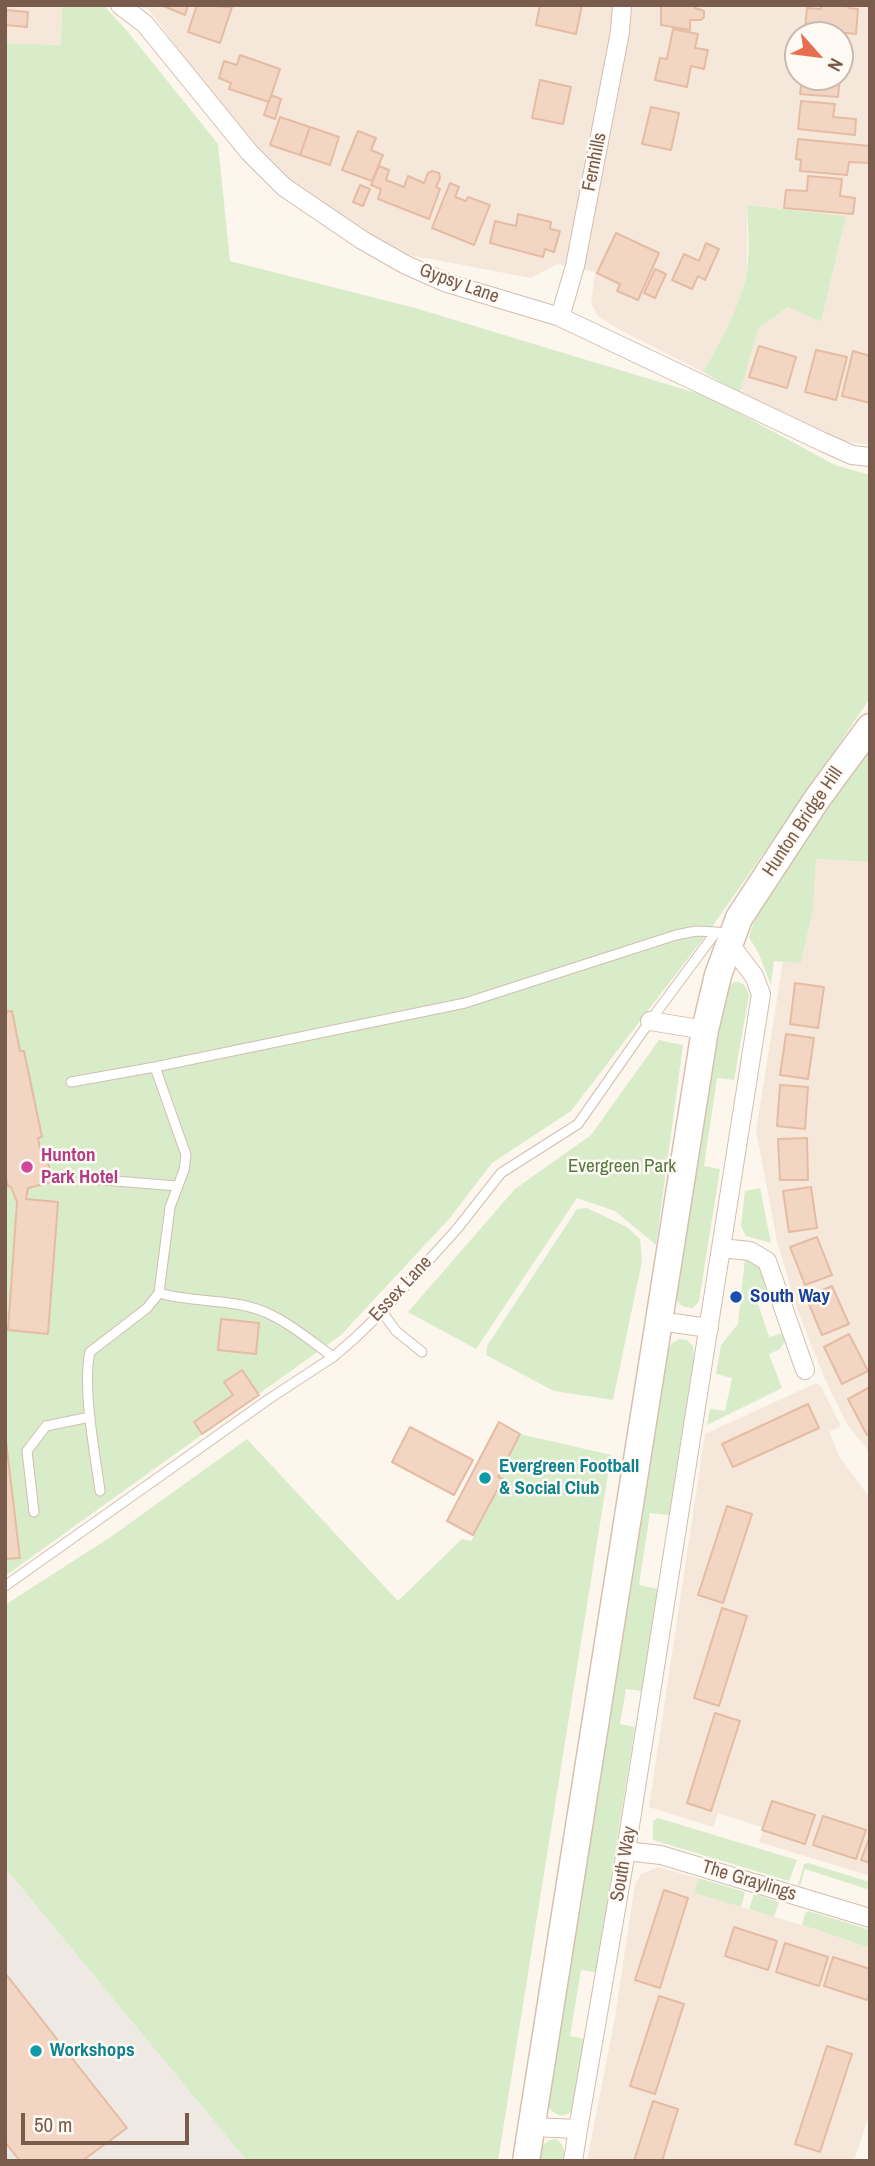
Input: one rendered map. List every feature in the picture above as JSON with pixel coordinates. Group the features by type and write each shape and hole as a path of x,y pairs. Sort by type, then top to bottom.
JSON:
{"street":[{"name":"Gypsy Lane","path":"120,5 145,24 167,48 249,152 284,187 318,212 406,265 447,283 560,317 823,442 852,455 870,457"},
{"name":"Fernhills","path":"560,317 575,266 620,33 622,5"},
{"name":"Hunton Bridge Hill","path":"729,932 817,799 870,727"},
{"path":"526,2161 705,1030 729,932"},
{"name":"South Way","path":"573,2161 626,1851 761,993 729,932"},
{"path":"650,1020 705,1030"},
{"path":"721,1248 750,1251 766,1261 805,1370"},
{"path":"659,1321 709,1328"},
{"name":"The Graylings","path":"626,1851 661,1854 870,1917"},
{"path":"532,2127 578,2129"}],"lane":[{"path":"71,1082 155,1068 464,1003 676,935 696,931 729,932"},
{"name":"Essex Lane","path":"5,1586 269,1399 333,1357 382,1312 457,1229 501,1173 579,1124 650,1020 729,932"},
{"path":"100,1491 90,1418 87,1363 90,1352 147,1308 159,1293 170,1207 184,1170 186,1155 155,1068"},
{"path":"91,1180 177,1186"},
{"path":"159,1293 177,1298 209,1299 263,1311 293,1328 333,1357"},
{"path":"382,1312 396,1331 422,1352"},
{"path":"34,1512 27,1451 46,1426 90,1418"}],"shaded area":[{"path":"5,5 62,5 61,45 5,43"},
{"path":"142,5 870,5 870,445 841,441 801,427 740,393 758,329 788,307 821,322 846,216 747,205 747,268 742,294 733,318 703,372 598,316 591,303 595,272 557,264 531,278 404,254 327,209 281,175 249,143 150,11"},
{"path":"816,859 870,862 870,1453 847,1424 825,1379 797,1309 777,1241 756,1131 783,961 801,963 813,909"},
{"path":"816,1383 821,1386 841,1426 829,1432 840,1458 870,1498 870,1876 759,1842 764,1828 718,1813 713,1827 649,1807 705,1434"},
{"path":"658,1867 698,1878 694,1893 870,1948 870,2112 854,2161 587,2161 615,2017 635,1884 641,1874"},
{"path":"5,1868 22,1889 247,2161 5,2161"}],"green space":[{"path":"62,5 105,7 218,144 230,261 415,308 709,397 835,465 870,475 870,698 709,931 571,1111 492,1163 449,1219 341,1335 5,1576 5,43 61,45"},
{"path":"747,205 846,216 821,322 788,307 758,329 740,393 703,372 729,324 744,285 748,255"},
{"path":"870,749 870,862 816,859 813,909 801,963 774,961 771,985 749,937 753,924 806,827"},
{"path":"734,982 744,985 749,995 734,1080 717,1078 704,1166 720,1169 699,1301 693,1308 689,1308 677,1301 675,1294 727,987"},
{"name":"Evergreen Park","path":"659,1040 683,1045 656,1245 615,1211 577,1198 476,1349 408,1312 515,1189 591,1135"},
{"path":"760,1188 771,1243 746,1236 741,1226 745,1191"},
{"path":"587,1208 627,1227 640,1239 642,1261 613,1400 554,1391 486,1355 487,1346 577,1209"},
{"path":"745,1258 761,1267 770,1290 755,1294 769,1337 783,1333 786,1340 780,1349 769,1354 782,1388 707,1425 710,1409 725,1411 732,1378 716,1374 721,1345 738,1324"},
{"path":"679,1339 687,1340 693,1346 694,1357 669,1515 650,1513 639,1585 658,1589 642,1691 626,1689 620,1724 635,1727 596,1972 581,1970 570,2036 586,2039 575,2108 562,2115 548,2107 665,1353 672,1343"},
{"path":"520,1434 611,1455 498,2161 247,2161 5,1868 5,1605 112,1536 247,1439 398,1601 462,1539 471,1541 503,1480 498,1477"},
{"path":"658,1818 797,1860 789,1881 653,1840 653,1821"},
{"path":"804,1864 870,1882 870,1890 805,1869 800,1886 798,1885"},
{"path":"698,1878 745,1892 741,1907 694,1893"},
{"path":"754,1894 779,1902 774,1917 749,1909"},
{"path":"809,1911 870,1930 870,1948 802,1925 805,1913"},
{"path":"555,2139 563,2148 563,2161 538,2161 544,2144"}],"building":[{"path":"5,5 6,10 28,12 27,27 5,25"},
{"path":"161,5 188,5 185,15"},
{"path":"197,5 232,7 220,43 188,32"},
{"path":"540,5 582,5 576,34 536,25"},
{"path":"661,5 695,5 695,8 704,11 704,17 701,20 690,20 690,30 661,25"},
{"path":"821,5 849,5 848,8 858,9 856,34 854,21 806,21 807,8 821,9"},
{"path":"673,29 698,34 695,48 708,50 704,69 691,66 687,87 655,80 660,58 667,59"},
{"path":"240,55 280,69 269,102 229,89 231,83 219,78 224,61 237,65"},
{"path":"540,80 571,87 563,124 532,118"},
{"path":"800,91 839,91 838,97 800,94"},
{"path":"271,95 281,99 275,119 264,115"},
{"path":"801,101 835,104 833,117 856,119 855,135 798,129"},
{"path":"651,107 679,113 671,150 642,144"},
{"path":"280,117 310,127 300,155 270,145"},
{"path":"310,127 339,137 330,165 300,155"},
{"path":"358,131 376,138 371,150 383,155 372,181 342,170"},
{"path":"798,139 870,146 870,163 849,162 847,175 800,171 801,160 796,159"},
{"path":"379,166 389,170 386,180 404,187 408,176 424,183 428,173 439,173 436,187 440,189 429,219 378,199 381,189 371,185"},
{"path":"808,176 842,179 840,196 855,198 853,214 784,208 786,190 807,191"},
{"path":"450,183 459,187 455,197 466,201 468,197 490,205 474,245 432,228"},
{"path":"360,185 370,189 363,206 353,202"},
{"path":"518,214 551,222 550,229 560,231 554,252 545,249 543,257 490,243 495,221 516,226"},
{"path":"616,233 659,253 638,300 617,291 620,284 597,273"},
{"path":"706,243 719,249 705,280 698,276 692,289 672,280 684,254 699,261"},
{"path":"655,269 666,274 655,298 644,293"},
{"path":"759,346 796,357 787,388 749,377"},
{"path":"816,350 847,357 836,400 805,392"},
{"path":"853,351 870,356 870,403 842,396"},
{"path":"795,983 824,987 818,1028 790,1024"},
{"name":"Hunton Park Hotel","path":"12,1011 20,1051 24,1051 42,1137 38,1138 42,1160 47,1158 52,1182 28,1188 26,1199 58,1202 48,1334 8,1330 17,1202 5,1174 5,1012"},
{"path":"786,1034 814,1038 808,1079 780,1075"},
{"path":"780,1085 808,1087 805,1129 777,1126"},
{"path":"807,1138 808,1180 780,1180 778,1139"},
{"path":"811,1187 817,1228 789,1232 783,1191"},
{"path":"817,1237 832,1275 805,1285 790,1247"},
{"path":"832,1286 849,1324 822,1335 806,1297"},
{"path":"221,1319 259,1323 256,1354 218,1350"},
{"path":"849,1334 868,1371 842,1384 824,1347"},
{"path":"242,1370 259,1395 202,1434 194,1422 233,1395 224,1382"},
{"path":"870,1387 870,1434 867,1435 848,1399"},
{"path":"808,1404 819,1428 733,1467 722,1444"},
{"name":"Evergreen Football & Social Club","path":"499,1422 520,1434 498,1477 503,1479 473,1535 447,1521"},
{"path":"410,1427 473,1460 454,1495 392,1462"},
{"path":"5,1433 20,1558 5,1559"},
{"path":"727,1506 752,1514 723,1603 698,1595"},
{"path":"722,1608 747,1616 719,1706 694,1698"},
{"path":"715,1713 740,1721 711,1811 687,1803"},
{"path":"772,1801 815,1815 805,1844 762,1830"},
{"path":"823,1816 866,1830 856,1859 813,1845"},
{"path":"870,1836 870,1863 861,1860"},
{"path":"664,1890 688,1898 660,1988 635,1980"},
{"path":"734,1927 777,1941 768,1970 725,1956"},
{"path":"785,1943 828,1957 819,1986 776,1972"},
{"path":"833,1957 870,1969 870,1992 867,2000 824,1986"},
{"name":"Workshops","path":"5,1973 127,2128 82,2161 20,2161 5,2142"},
{"path":"659,1996 684,2004 655,2094 630,2086"},
{"path":"827,2046 852,2054 820,2152 795,2144"},
{"path":"653,2101 678,2109 662,2161 634,2161"}],"place":[{"name":"Hunton Park Hotel","path":"27,1167"},
{"name":"South Way","path":"736,1297"},
{"name":"Evergreen Football & Social Club","path":"485,1478"},
{"name":"Workshops","path":"36,2051"}]}
